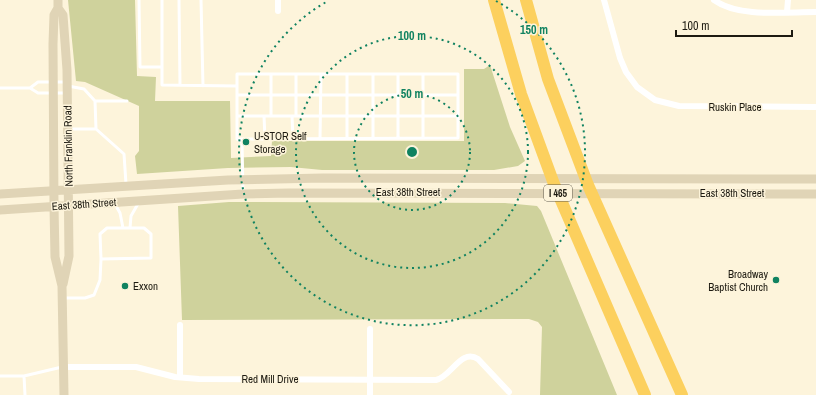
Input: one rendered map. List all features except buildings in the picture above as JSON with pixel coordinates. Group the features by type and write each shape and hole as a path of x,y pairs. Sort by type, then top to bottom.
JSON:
{"highway":[{"name":"I 465","path":"494,0 521,94 554,184 645,395"},
{"name":"I 465","path":"526,0 548,79 582,171 682,395"}],"main road":[{"name":"North Franklin Road","path":"58,4 54,15 54,206 55,257 62,286 63,298 64,395"},
{"name":"North Franklin Road","path":"58,4 63,15 67,87 69,256 62,286"},
{"name":"East 38th Street","path":"0,194 243,180 525,178 816,179"},
{"name":"East 38th Street","path":"0,210 68,204 243,194 816,194"}],"street":[{"path":"278,0 278,11"},
{"name":"Ruskin Place","path":"604,0 624,69 637,87 655,100 679,106 816,107"},
{"path":"714,0 729,9 735,10 816,12"},
{"path":"788,0 788,12"},
{"path":"180,325 180,377"},
{"path":"370,329 370,395"},
{"name":"Red Mill Drive","path":"64,367 129,366 180,377 199,379 439,379 464,357 470,356 478,359 509,392"}],"lane":[{"path":"139,0 140,67 162,67"},
{"path":"162,0 162,85 237,86"},
{"path":"179,0 180,85"},
{"path":"201,0 203,86"},
{"path":"237,74 458,74 458,138 237,139 237,74"},
{"path":"271,74 271,116"},
{"path":"293,139 296,74"},
{"path":"320,139 321,74"},
{"path":"347,74 347,138"},
{"path":"373,74 373,138"},
{"path":"398,74 398,138"},
{"path":"423,74 423,138"},
{"path":"30,88 38,82 53,82 67,87 84,89 95,101 96,129"},
{"path":"0,88 30,88 38,93 53,93 67,87"},
{"path":"237,95 458,95"},
{"path":"95,101 127,101"},
{"path":"237,116 458,116"},
{"path":"264,116 265,139"},
{"path":"67,129 96,129 124,154 126,186"},
{"path":"237,139 242,142"},
{"path":"242,142 246,139"},
{"path":"242,142 243,194"},
{"path":"130,228 131,216 140,200"},
{"path":"114,202 120,213 123,228"},
{"path":"63,298 85,298 94,295 100,280 100,234 107,228 144,228 150,234 151,258 101,259"},
{"path":"0,376 24,376 64,367"},
{"path":"24,376 24,395"}],"green space":[{"path":"68,0 135,0 137,76 156,77 155,101 230,101 231,158 271,156 272,141 464,141 464,69 484,69 490,65 510,127 525,161 518,166 494,170 322,170 291,167 228,168 137,174 135,156 139,151 139,106 85,82 76,81"},
{"path":"229,202 505,203 537,206 541,211 617,395 540,395 542,327 538,322 529,319 182,320 178,206"}],"place":[{"name":"U-STOR Self Storage","path":"246,142"},
{"name":"Broadway Baptist Church","path":"776,280"},
{"name":"Exxon","path":"125,286"}]}
